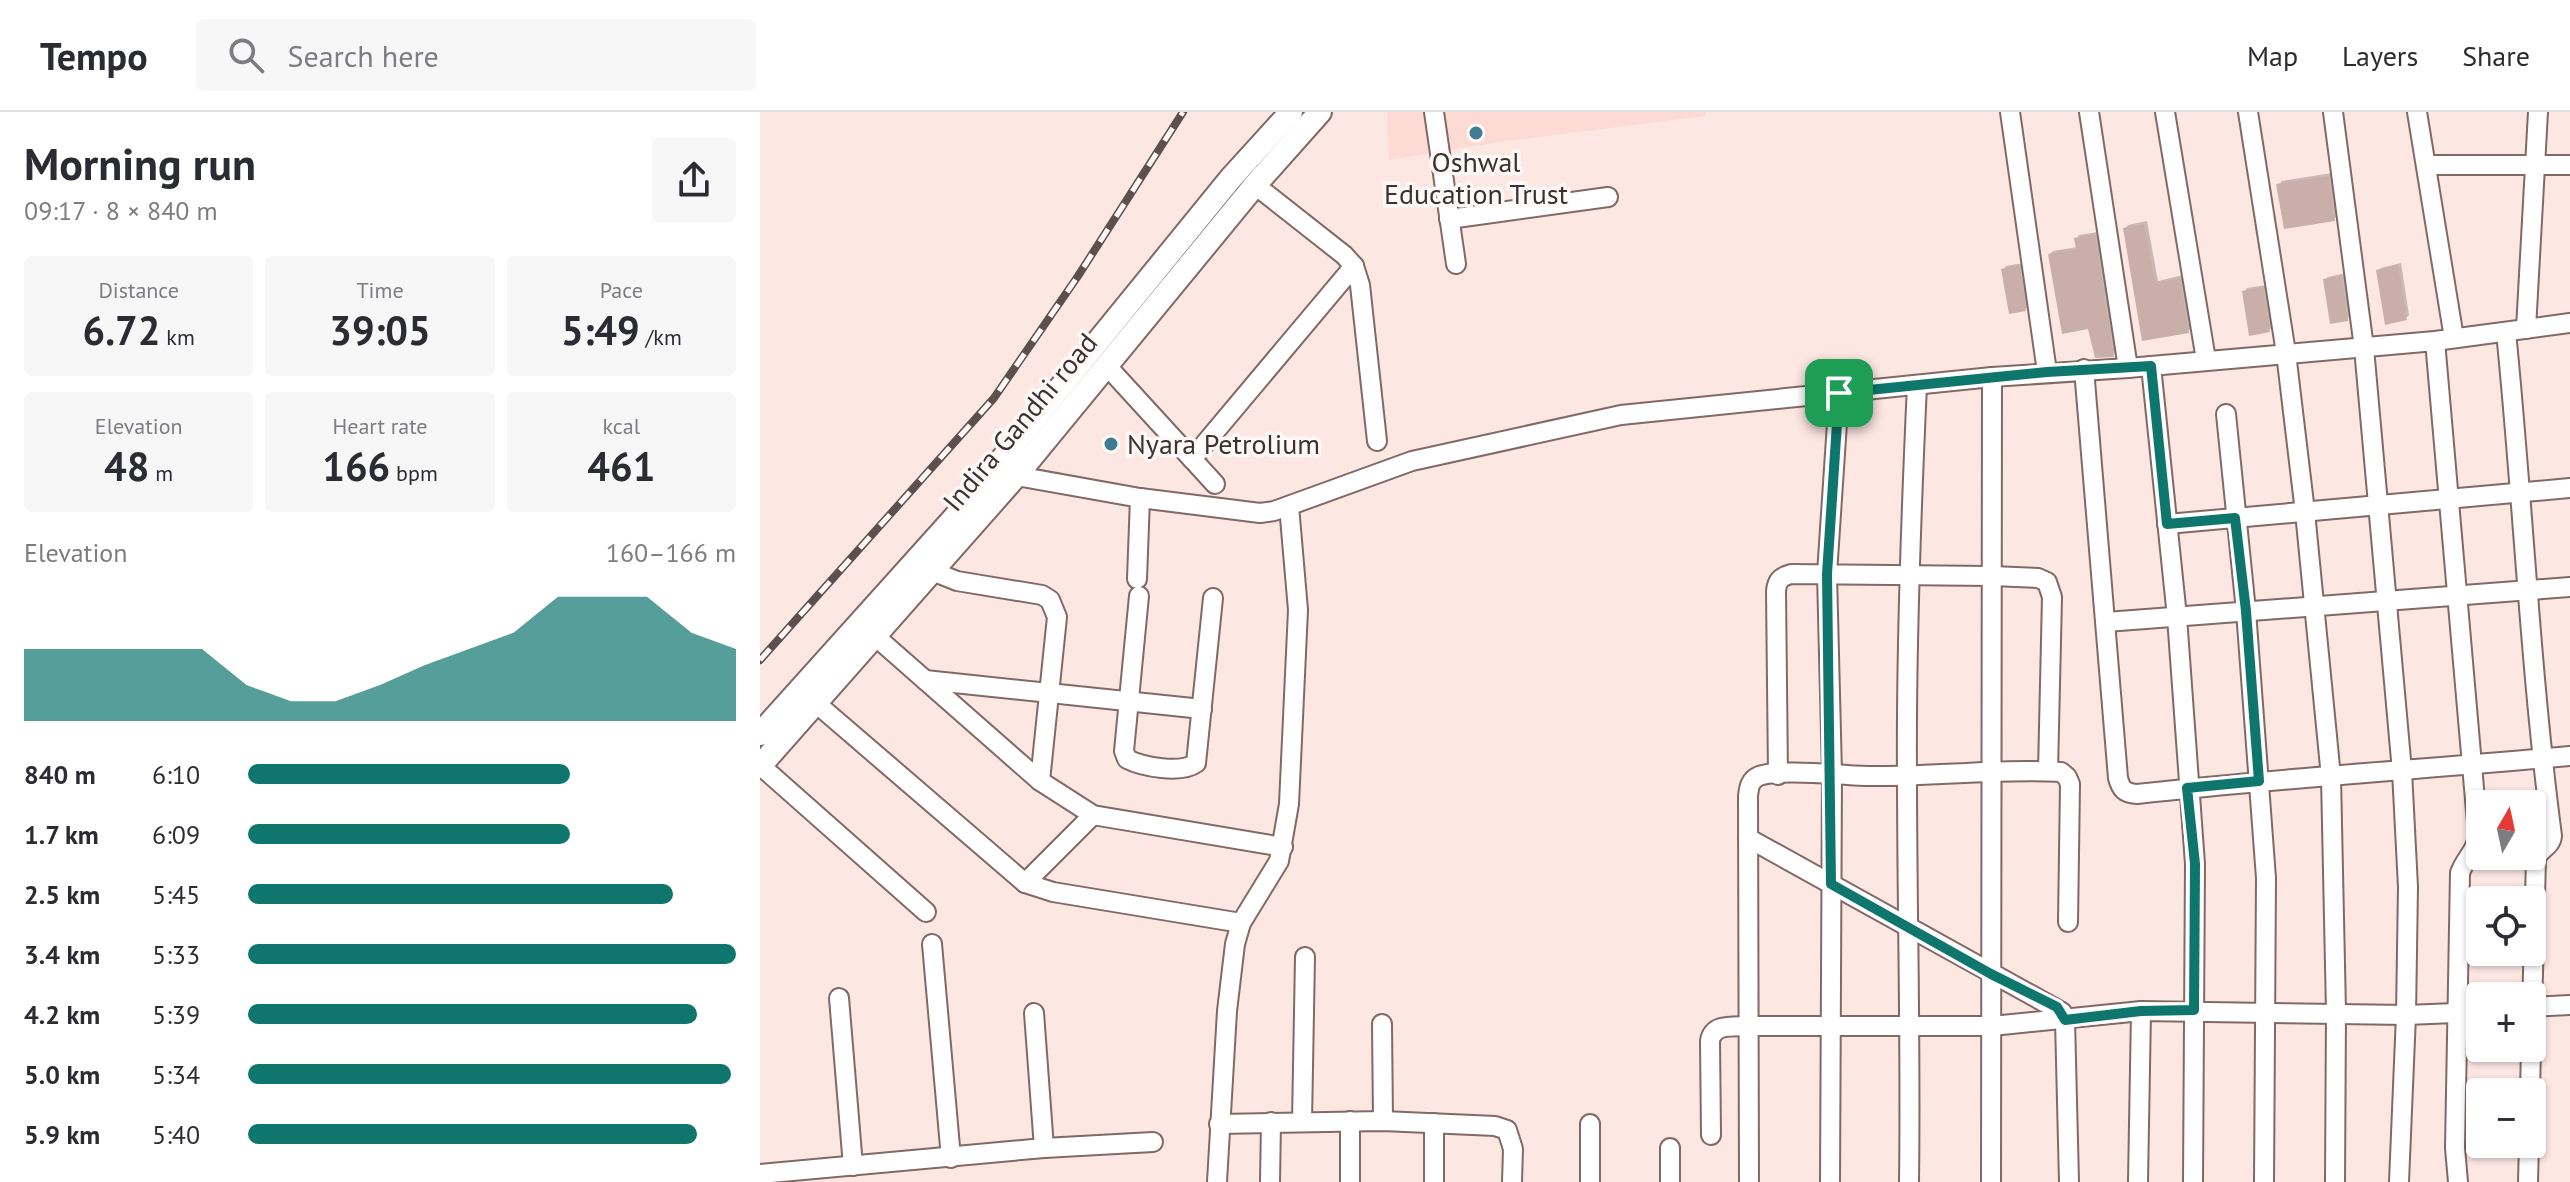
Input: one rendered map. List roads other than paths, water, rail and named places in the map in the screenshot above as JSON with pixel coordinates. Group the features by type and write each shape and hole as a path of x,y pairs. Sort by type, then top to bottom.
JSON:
{"main road":[{"name":"Indira Gandhi road","path":"760,734 955,517 1231,178 1291,112"},
{"name":"Indira Gandhi road","path":"760,766 1016,476 1255,185 1320,112"}],"street":[{"path":"1434,112 1456,264"},
{"path":"2002,112 2011,112 2047,372"},
{"path":"2089,112 2128,368"},
{"path":"2165,112 2206,360"},
{"path":"2248,112 2286,353 2331,777 2336,1012 2335,1182"},
{"path":"2333,112 2364,348 2402,771 2408,887 2399,1182"},
{"path":"2417,112 2454,338"},
{"path":"2526,329 2538,112"},
{"path":"2426,165 2570,165"},
{"path":"1255,185 1354,266 1360,285 1377,441"},
{"path":"1449,219 1608,197"},
{"path":"1192,459 1354,266"},
{"path":"992,471 1140,498 1260,513 1289,506 1412,461 1621,415 2047,372 2364,348 2570,323"},
{"path":"2506,332 2522,492 2542,758 2552,836 2551,842 2538,853 2536,859 2533,982"},
{"path":"2435,341 2477,842 2460,873 2455,1148 2458,1182"},
{"path":"1107,366 1215,484"},
{"path":"2151,366 2177,617 2187,788 2195,864 2193,1182"},
{"path":"2084,369 2121,789 2128,794 2137,794 2570,756"},
{"path":"1991,1182 1992,377"},
{"path":"1909,1182 1908,575 1917,385"},
{"path":"1830,1182 1832,774 1827,574 1839,393"},
{"path":"2226,414 2246,611 2266,878 2264,1182"},
{"path":"2167,524 2570,488"},
{"path":"1140,498 1138,588 1124,751 1127,759 1135,763 1179,769 1196,763 1213,598"},
{"path":"1217,1182 1228,995 1235,944 1241,923 1274,871 1283,847 1289,804 1298,610 1289,506"},
{"path":"932,571 957,581 1042,595 1050,600 1057,617 1040,781"},
{"path":"1778,775 1777,582 1782,576 1791,574 1992,576 2038,578 2047,582 2051,589 2048,771"},
{"path":"2106,622 2570,587"},
{"path":"875,636 1040,781 1093,815 1283,847"},
{"path":"925,680 1202,709"},
{"path":"817,704 1025,883 1053,892 1241,923"},
{"path":"760,766 926,912"},
{"path":"1749,1182 1748,838 1749,786 1754,779 1762,775 1907,776 2061,772 2070,784 2068,922"},
{"path":"1025,883 1093,815"},
{"path":"1748,838 1991,974 2057,1007 2065,1020 2069,1182"},
{"path":"932,944 951,1158"},
{"path":"1302,1122 1305,957"},
{"path":"839,998 853,1166"},
{"path":"2546,1008 2570,1005"},
{"path":"1711,1135 1711,1034 1718,1028 1992,1026 2141,1011 2466,1013"},
{"path":"2138,1182 2141,1011"},
{"path":"1034,1013 1044,1148"},
{"path":"1382,1024 1383,1121"},
{"path":"1350,1121 1350,1182"},
{"path":"1219,1124 1383,1121 1495,1126 1507,1130 1513,1149 1512,1182"},
{"path":"1270,1182 1271,1122"},
{"path":"1434,1123 1434,1182"},
{"path":"1590,1124 1590,1182"},
{"path":"760,1169 853,1166 1044,1148 1153,1142"},
{"path":"1670,1148 1670,1182"},
{"path":"2528,1182 2529,1158"}],"railway":[{"path":"760,660 994,398 1078,276 1183,112"}],"place":[{"name":"Oshwal Education Trust","path":"1476,133"},
{"name":"Nyara Petrolium","path":"1111,444"}]}
